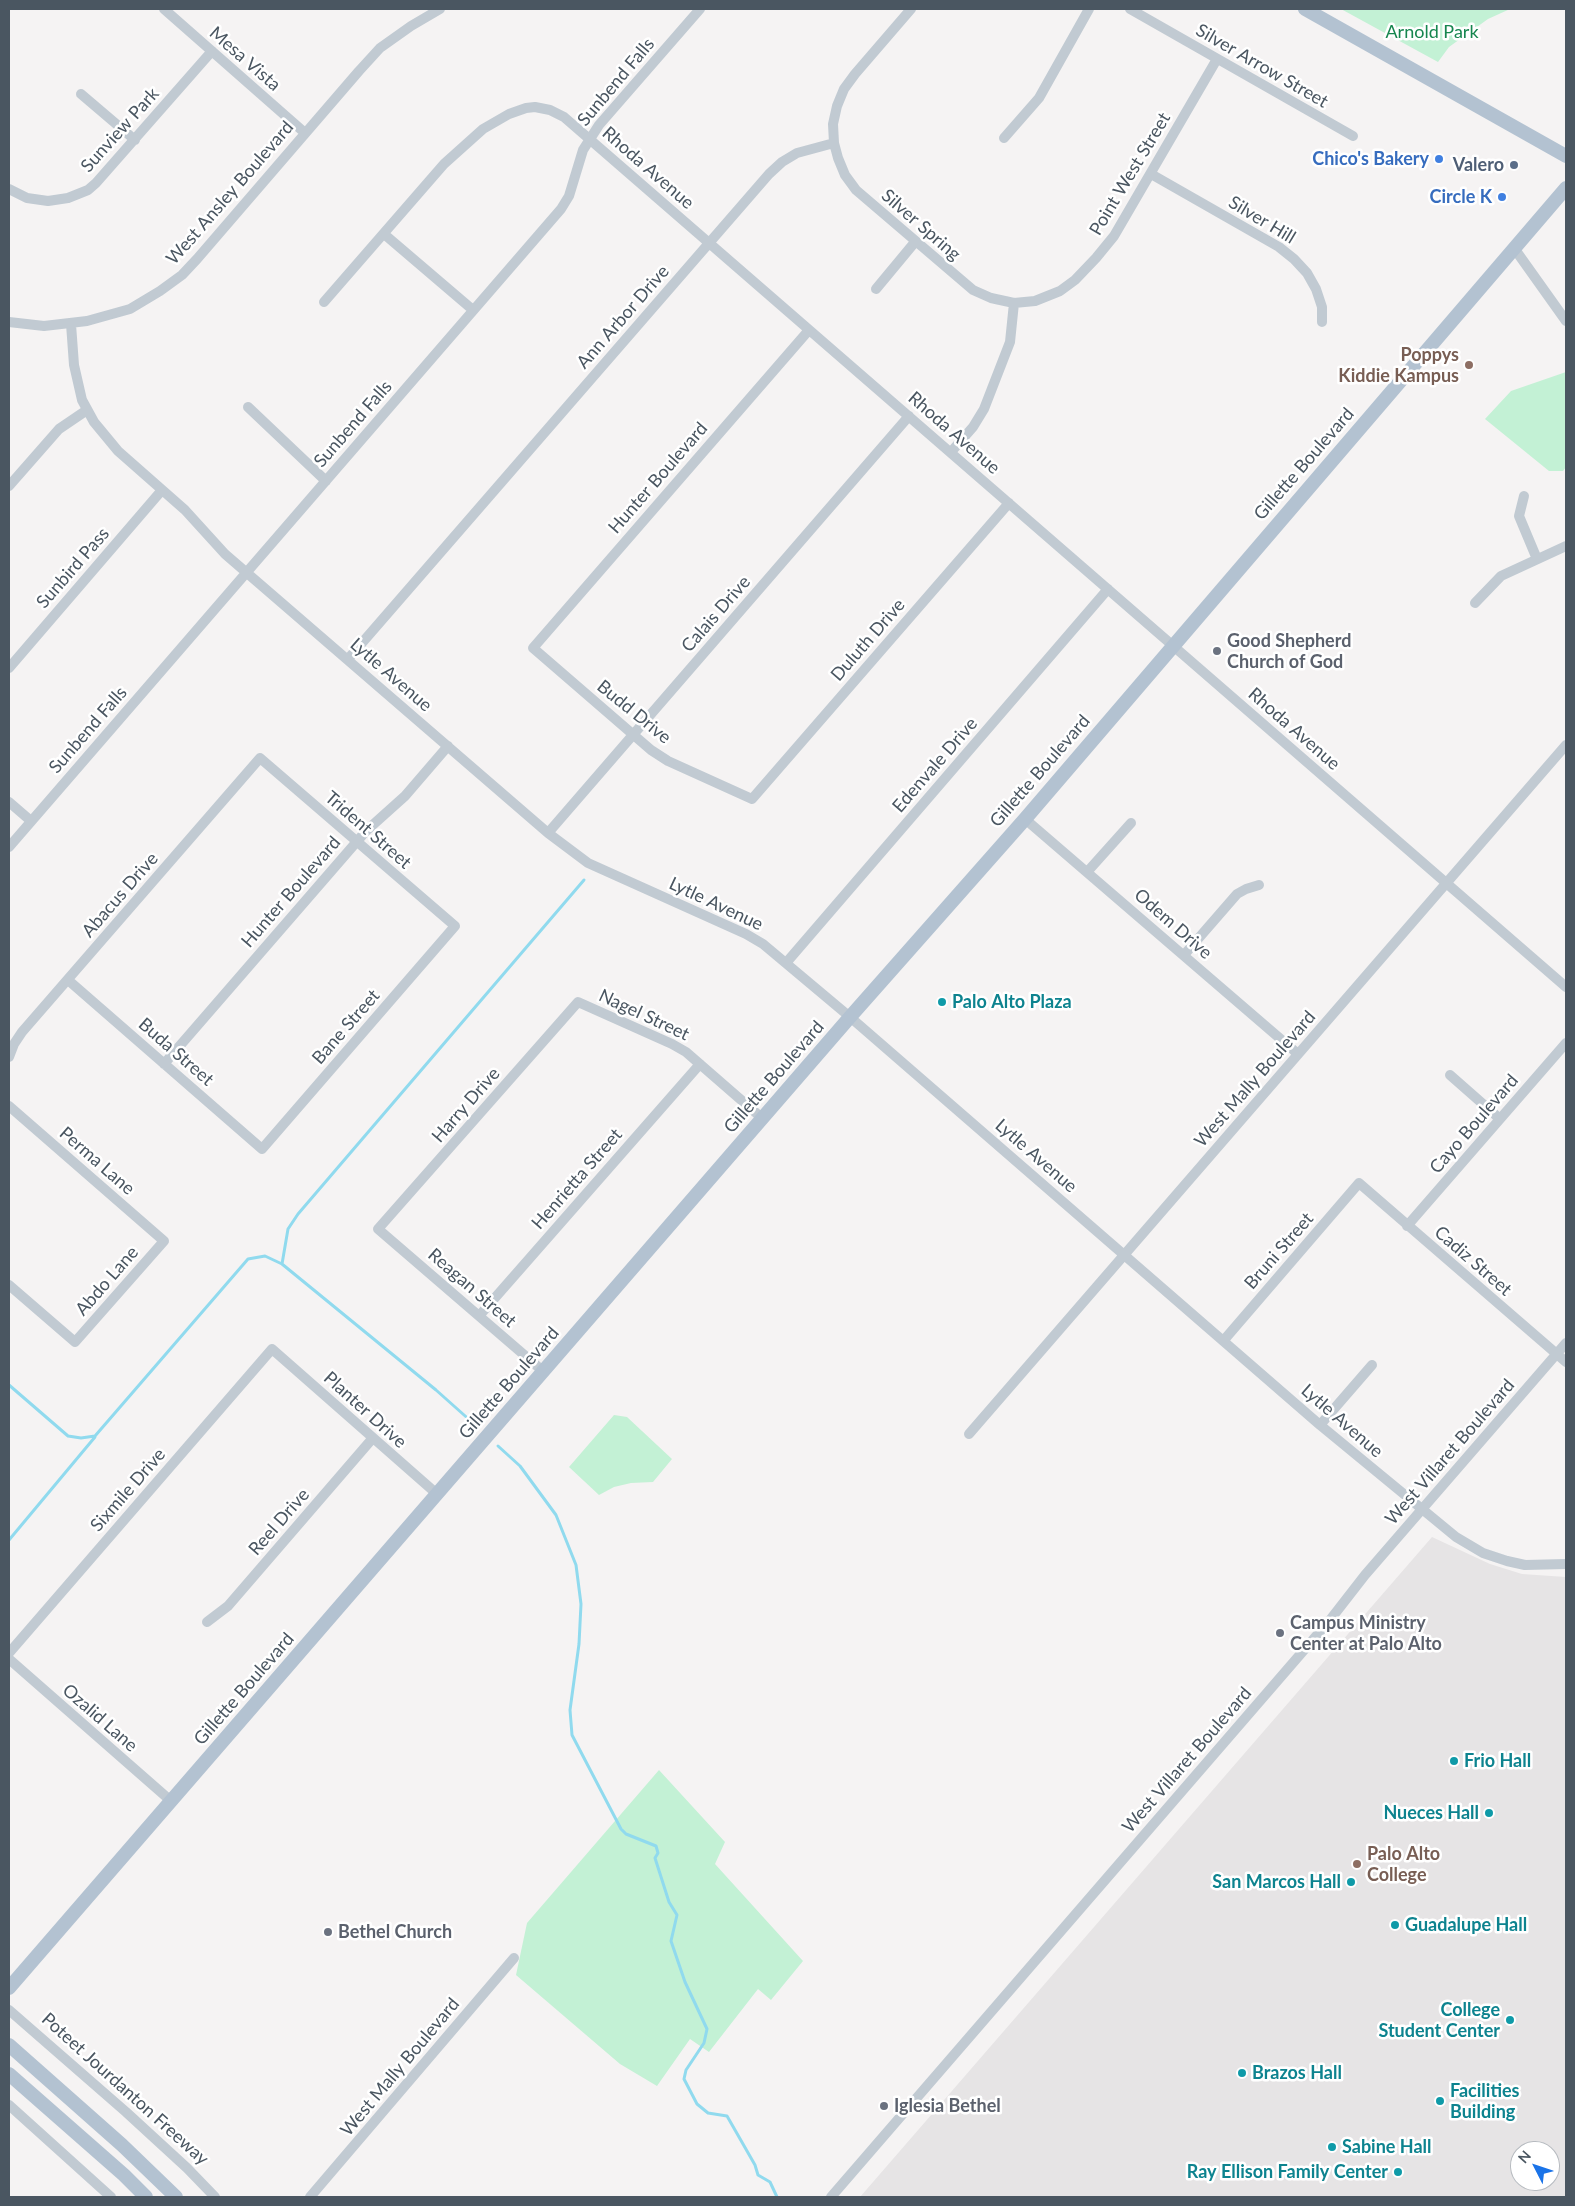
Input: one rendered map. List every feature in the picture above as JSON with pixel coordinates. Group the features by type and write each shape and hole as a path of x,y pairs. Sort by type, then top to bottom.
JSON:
{"main road":[{"path":"1305,9 1566,156"},
{"name":"Gillette Boulevard","path":"9,1988 850,1017 1025,818 1566,188"},
{"path":"9,2045 122,2145 176,2197"},
{"path":"9,2074 83,2138 146,2197"}],"street":[{"name":"Mesa Vista","path":"164,9 305,133"},
{"name":"West Ansley Boulevard","path":"9,322 44,326 71,324 113,315 130,309 160,292 182,275 380,48 411,26 440,9"},
{"name":"Sunbend Falls","path":"9,847 561,209 569,196 583,150 599,125 700,9"},
{"path":"834,143 835,115 844,89 911,9"},
{"path":"1004,138 1039,98 1089,9"},
{"name":"Silver Arrow Street","path":"1130,9 1353,136"},
{"name":"Sunview Park","path":"9,189 27,198 60,200 74,196 96,183 212,51"},
{"name":"Point West Street","path":"1014,303 1044,298 1075,280 1114,236 1217,59"},
{"path":"81,94 134,140"},
{"name":"Rhoda Avenue","path":"324,302 458,150 483,129 509,114 535,107 550,110 564,117 1566,987"},
{"name":"Silver Spring","path":"834,143 841,167 856,190 973,290 991,298 1014,303"},
{"name":"Ann Arbor Drive","path":"348,659 709,242 782,162 805,150 834,143"},
{"name":"Silver Hill","path":"1151,174 1279,247 1294,259 1307,273 1316,289 1322,308 1322,322"},
{"path":"384,234 473,310"},
{"path":"876,288 915,242"},
{"path":"1514,248 1566,321"},
{"path":"951,452 973,427 984,409 1010,342 1014,303"},
{"name":"Lytle Avenue","path":"71,324 74,365 82,400 100,431 118,451 199,523 225,554 246,573 548,833 588,863 746,934 763,944 1125,1254 1320,1425 1456,1537 1483,1553 1525,1565 1566,1564"},
{"name":"Hunter Boulevard","path":"533,648 809,330"},
{"path":"248,407 326,481"},
{"path":"9,486 59,429 72,418 87,410"},
{"name":"Calais Drive","path":"548,833 909,416"},
{"name":"Sunbird Pass","path":"9,668 162,490"},
{"path":"1524,496 1519,516 1537,559"},
{"name":"Duluth Drive","path":"752,799 1009,503"},
{"path":"1476,603 1501,576 1566,546"},
{"name":"Edenvale Drive","path":"786,963 1108,589"},
{"name":"Budd Drive","path":"533,648 651,750 668,760 752,799"},
{"name":"West Mally Boulevard","path":"970,1434 1566,745"},
{"name":"Hunter Boulevard","path":"164,1064 357,841 405,796 448,746"},
{"name":"Trident Street","path":"260,758 455,926"},
{"name":"Abacus Drive","path":"9,1057 14,1044 22,1032 260,758"},
{"path":"9,802 31,821"},
{"name":"Odem Drive","path":"1025,818 1298,1054"},
{"path":"1088,871 1131,823"},
{"path":"1184,955 1237,894 1259,885"},
{"name":"Bane Street","path":"262,1149 455,926"},
{"name":"Buda Street","path":"68,980 262,1149"},
{"name":"Nagel Street","path":"578,1002 672,1044 700,1064 763,1119"},
{"name":"Harry Drive","path":"378,1230 578,1002"},
{"name":"Cayo Boulevard","path":"1407,1226 1566,1043"},
{"name":"Henrietta Street","path":"479,1316 700,1064"},
{"path":"1450,1075 1500,1119"},
{"name":"Perma Lane","path":"9,1106 164,1241"},
{"name":"Cadiz Street","path":"1359,1183 1566,1362"},
{"name":"Bruni Street","path":"1224,1340 1359,1183"},
{"name":"Reagan Street","path":"378,1230 544,1372"},
{"name":"Abdo Lane","path":"9,1285 75,1342 164,1241"},
{"name":"West Villaret Boulevard","path":"831,2197 1330,1620 1366,1575 1566,1343"},
{"name":"Planter Drive","path":"272,1349 372,1439 437,1494"},
{"name":"Sixmile Drive","path":"9,1653 272,1349"},
{"path":"1320,1425 1372,1364"},
{"name":"Reel Drive","path":"207,1622 228,1606 372,1439"},
{"name":"Ozalid Lane","path":"9,1659 171,1801"},
{"name":"West Mally Boulevard","path":"310,2197 514,1958"},
{"name":"Poteet Jourdanton Freeway","path":"9,2010 181,2162 214,2197"},
{"path":"9,2105 111,2197"}],"shaded area":[{"name":"Palo Alto College","path":"1432,1537 1490,1564 1522,1574 1566,1577 1566,2197 860,2197"}],"green space":[{"name":"Arnold Park","path":"1341,9 1510,9 1488,19 1449,47 1438,62"},
{"path":"1566,372 1566,467 1563,471 1549,471 1485,419 1511,391"},
{"path":"614,1415 627,1417 672,1459 653,1482 631,1483 614,1487 599,1495 569,1467"},
{"path":"659,1770 725,1842 715,1864 803,1961 771,2000 758,1989 709,2052 690,2039 657,2086 620,2064 516,1975 527,1923"}],"waterway":[{"path":"282,1264 288,1229 298,1214 584,880"},
{"path":"9,1385 68,1436 81,1438 95,1436 248,1259 265,1256 282,1264 436,1390 473,1423"},
{"path":"9,1540 95,1437"},
{"path":"498,1446 520,1466 556,1515 576,1565 581,1604 579,1644 570,1710 572,1735 621,1829 626,1834 656,1846 658,1853 655,1858 669,1902 677,1915 671,1941 685,1982 707,2029 704,2043 686,2070 684,2079 697,2104 708,2113 727,2116 755,2165 758,2175 770,2182 777,2197"}],"place":[{"name":"Chico's Bakery","path":"1439,159"},
{"name":"Valero","path":"1514,165"},
{"name":"Circle K","path":"1502,197"},
{"name":"Poppys Kiddie Kampus","path":"1469,365"},
{"name":"Good Shepherd Church of God","path":"1217,651"},
{"name":"Palo Alto Plaza","path":"942,1002"},
{"name":"Campus Ministry Center at Palo Alto","path":"1280,1633"},
{"name":"Frio Hall","path":"1454,1761"},
{"name":"Nueces Hall","path":"1489,1813"},
{"name":"Palo Alto College","path":"1357,1864"},
{"name":"San Marcos Hall","path":"1351,1882"},
{"name":"Guadalupe Hall","path":"1395,1925"},
{"name":"Bethel Church","path":"328,1932"},
{"name":"College Student Center","path":"1510,2020"},
{"name":"Brazos Hall","path":"1242,2073"},
{"name":"Facilities Building","path":"1440,2101"},
{"name":"Iglesia Bethel","path":"884,2106"},
{"name":"Sabine Hall","path":"1332,2147"},
{"name":"Ray Ellison Family Center","path":"1398,2172"}]}
